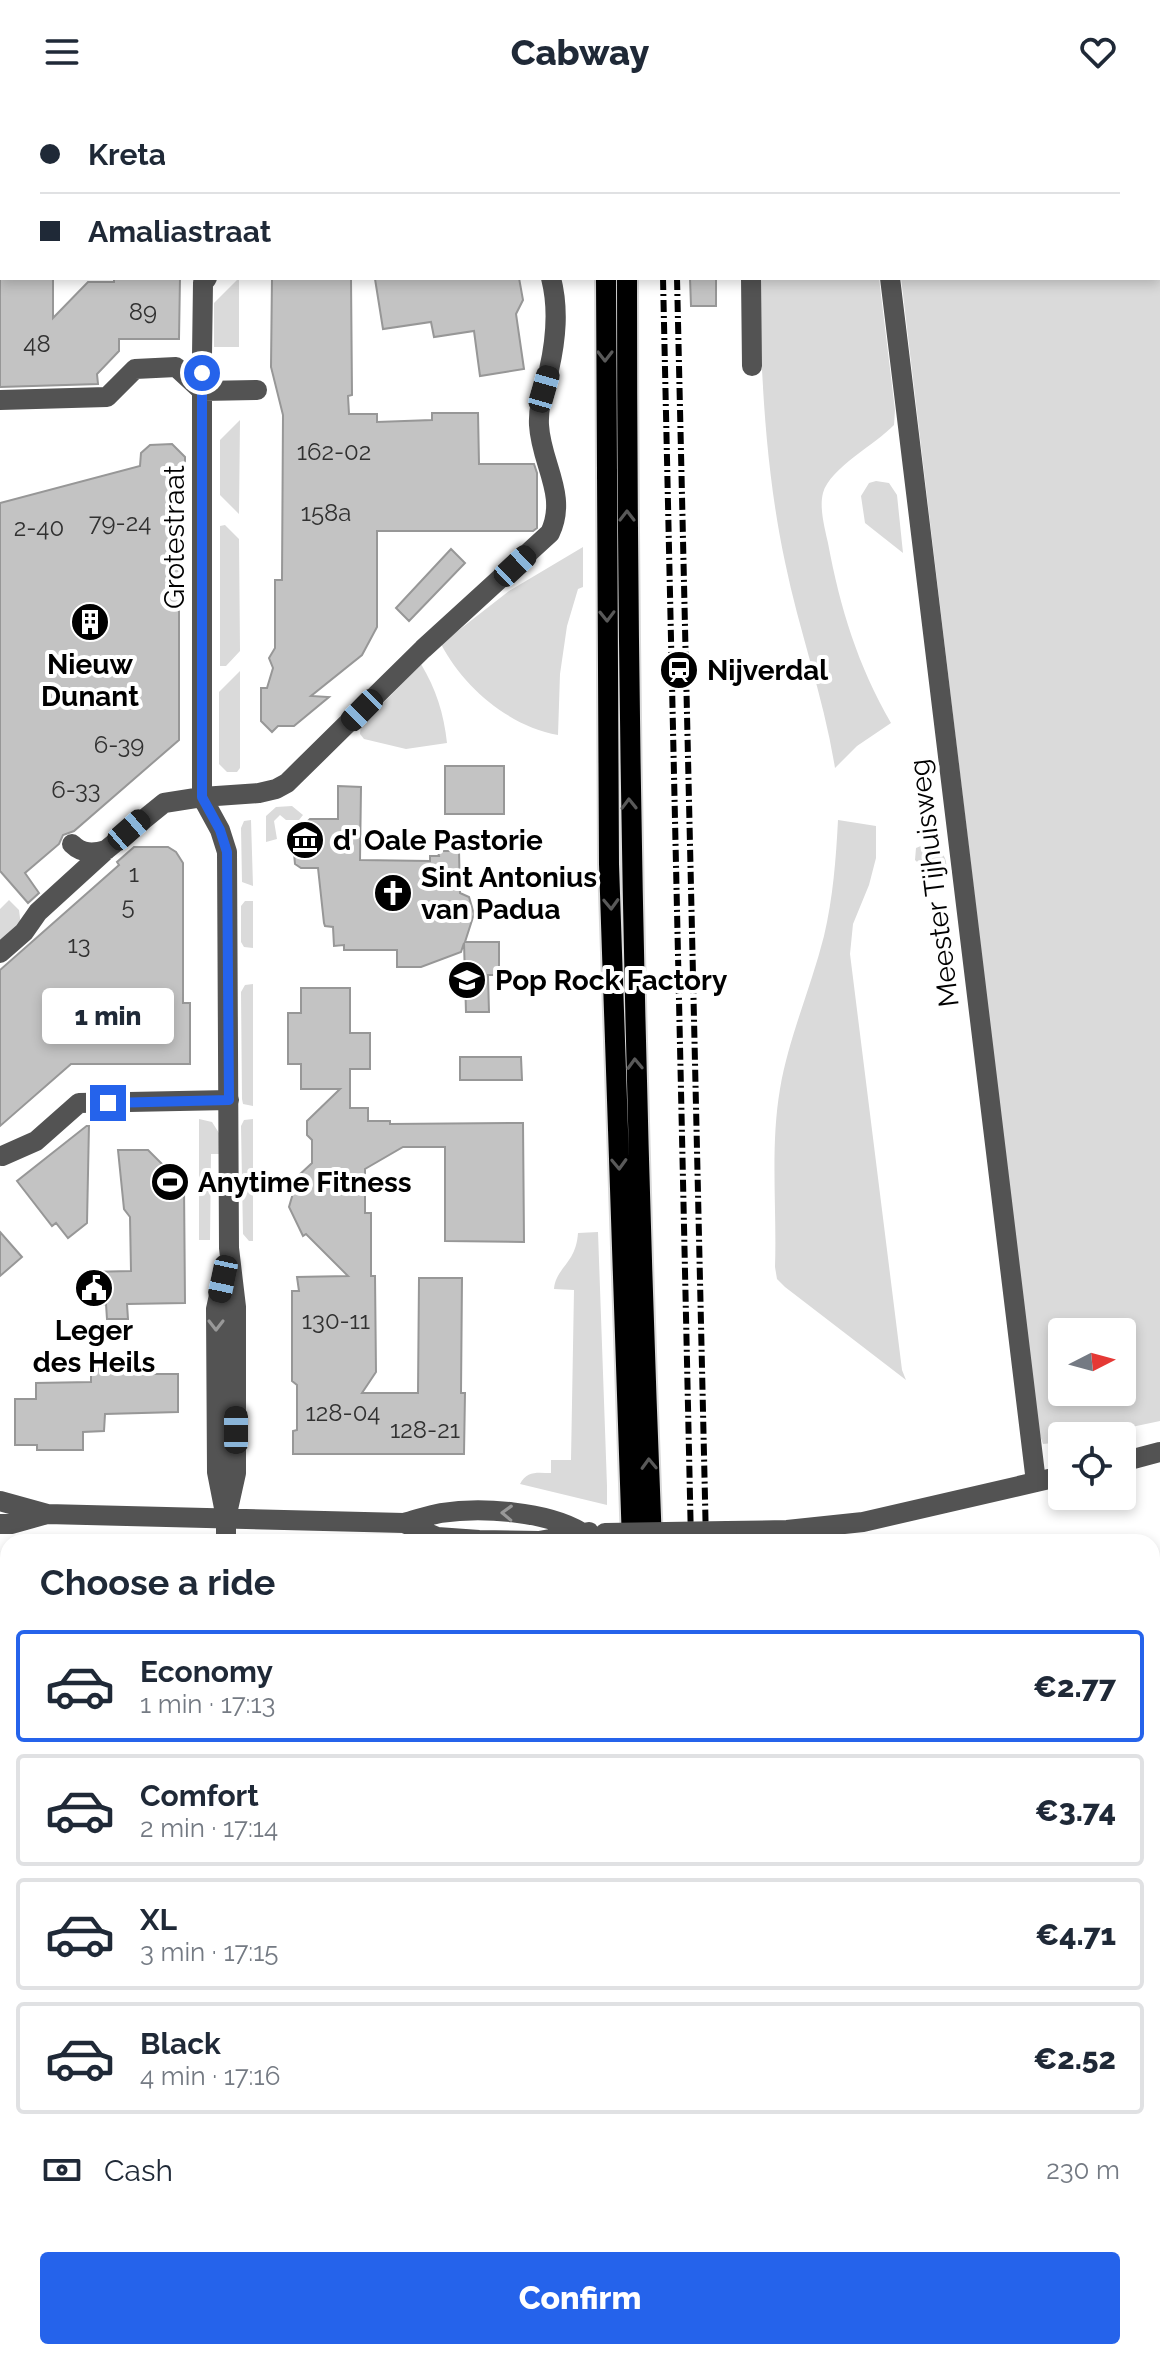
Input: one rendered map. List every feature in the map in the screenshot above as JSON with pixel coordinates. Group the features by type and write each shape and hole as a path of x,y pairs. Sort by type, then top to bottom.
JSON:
{"main road":[{"path":"606,280 609,864 632,1534"},
{"path":"627,280 631,889 641,1279 652,1534"}],"street":[{"name":"Grotestraat","path":"205,280 202,391 202,797 220,830 227,852 229,1248 236,1307 236,1473 226,1518 226,1534"},
{"path":"0,953 24,932 38,912 106,850 164,803 259,793 287,783 423,649 550,533 556,521 557,495 542,447 539,407 556,330 552,280"},
{"path":"751,280 752,366"},
{"name":"Meester Tijhuisweg","path":"890,280 1036,1482"},
{"path":"0,400 107,397 135,369 176,367 202,391 257,390"},
{"path":"72,844 90,853 106,850"},
{"path":"2,1156 36,1141 79,1103 229,1100"},
{"path":"1136,1458 1160,1452"},
{"path":"798,1534 1048,1479"},
{"path":"0,1501 47,1514 404,1523 430,1534"},
{"path":"0,1524 47,1514"},
{"path":"572,1534 727,1531 763,1534"}],"shaded area":[{"path":"239,280 239,347 214,347 214,303"},
{"path":"759,280 879,280 895,410 894,425 835,474 823,493 822,505 833,567 852,636 869,680 891,723 857,746 835,768 778,527 765,420"},
{"path":"901,280 1160,280 1160,1421 1136,1426 1136,1422 1048,1422 1048,1443 1043,1444 1038,1430"},
{"path":"240,420 239,514 220,495 220,440"},
{"path":"869,483 889,483 897,495 903,553 865,523 861,496"},
{"path":"225,525 239,539 240,651 226,666 220,666 220,526"},
{"path":"583,547 583,587 578,589 567,626 560,674 558,735 522,723 490,703 462,676 441,644 509,591"},
{"path":"421,664 438,702 447,743 406,749 364,739 360,734 361,726"},
{"path":"240,671 240,768 237,772 227,772 219,764 219,692"},
{"path":"292,806 303,815 299,820 286,820 280,815 274,821 277,839 266,842 266,816 276,807"},
{"path":"251,820 253,886 242,882 241,828 244,821"},
{"path":"838,820 876,826 876,858 853,924 850,954 902,1370 906,1380 785,1287 777,1279 775,1267 775,1156 780,1089 827,922"},
{"path":"928,843 945,858 945,872 941,874 925,869 915,860 916,848"},
{"path":"9,900 19,910 21,926 0,945 0,909"},
{"path":"245,901 253,901 253,948 244,947 241,942 241,906"},
{"path":"253,984 253,1106 243,1104 242,1099 241,992 245,985"},
{"path":"199,1119 212,1122 219,1133 219,1154 211,1154 210,1240 199,1240"},
{"path":"253,1119 253,1241 249,1241 243,1234 241,1126 244,1120"},
{"path":"598,1232 607,1505 520,1484 529,1474 551,1473 551,1460 571,1460 574,1290 554,1289 558,1275 574,1252 578,1233"}],"building":[{"path":"0,280 53,280 53,318 88,282 180,280 179,339 119,339 119,351 97,374 98,384 0,387"},
{"path":"272,280 351,280 352,395 348,396 349,414 377,414 377,422 432,420 432,413 478,413 479,464 534,464 537,473 537,528 533,531 377,531 377,627 362,655 311,696 329,697 294,726 278,726 272,732 261,721 261,688 267,688 273,668 269,658 275,648 275,580 282,580 283,415 271,367"},
{"path":"375,280 519,280 523,300 516,314 524,369 480,376 474,331 434,337 431,322 383,329"},
{"path":"690,280 716,280 716,306 691,306"},
{"name":"Nieuw Dunant","path":"172,444 185,457 185,475 179,481 179,740 74,831 63,835 59,844 25,873 39,893 28,903 0,871 0,503 140,466 141,453 150,445"},
{"path":"451,549 465,563 409,621 396,608"},
{"path":"445,766 504,766 504,814 445,814"},
{"name":"Sint Antonius van Padua","path":"338,786 361,787 360,860 430,861 430,856 439,856 438,851 459,851 460,893 469,897 474,914 465,942 499,942 499,975 488,975 489,1012 466,1012 464,943 461,952 421,967 397,967 397,950 344,950 344,945 334,946 333,927 324,923 318,868 301,868 295,864 294,853 303,848 302,827 310,819 338,819"},
{"path":"134,847 168,847 176,852 183,863 183,1003 190,1003 190,1064 71,1064 0,1126 0,970 119,865 117,862"},
{"path":"301,988 350,988 350,1033 370,1033 370,1069 350,1069 350,1108 368,1108 368,1121 390,1121 390,1124 523,1123 524,1242 445,1241 445,1147 403,1147 365,1169 365,1213 371,1213 371,1276 375,1276 376,1372 362,1393 418,1393 419,1278 462,1278 464,1454 293,1454 293,1431 297,1430 297,1385 292,1381 292,1291 299,1291 297,1277 348,1276 306,1234 303,1236 289,1207 298,1176 312,1163 312,1140 307,1135 307,1121 340,1089 301,1089 301,1064 288,1064 288,1013 301,1013"},
{"path":"460,1057 521,1057 522,1080 460,1080"},
{"path":"89,1124 87,1223 68,1238 56,1223 52,1226 17,1181"},
{"path":"118,1150 148,1150 184,1186 185,1303 127,1304 128,1319 107,1319 106,1304 89,1305 87,1272 131,1271 130,1217 124,1209"},
{"path":"0,1232 22,1257 0,1276"},
{"path":"91,1365 149,1365 149,1374 178,1374 178,1412 105,1414 104,1431 83,1432 83,1450 37,1450 37,1445 15,1445 15,1399 36,1399 36,1383 91,1382"}],"railway":[{"path":"663,280 691,1534"},
{"path":"677,280 706,1534"}],"place":[{"name":"Nieuw Dunant","path":"90,622"},
{"name":"Nijverdal","path":"679,670"},
{"name":"d' Oale Pastorie","path":"305,840"},
{"name":"Sint Antonius van Padua","path":"393,893"},
{"name":"Pop Rock Factory","path":"467,980"},
{"name":"Anytime Fitness","path":"170,1182"},
{"name":"Leger des Heils","path":"94,1288"}],"route":[{"path":"108,1103 229,1100 227,852 220,830 202,797 202,373"}]}
